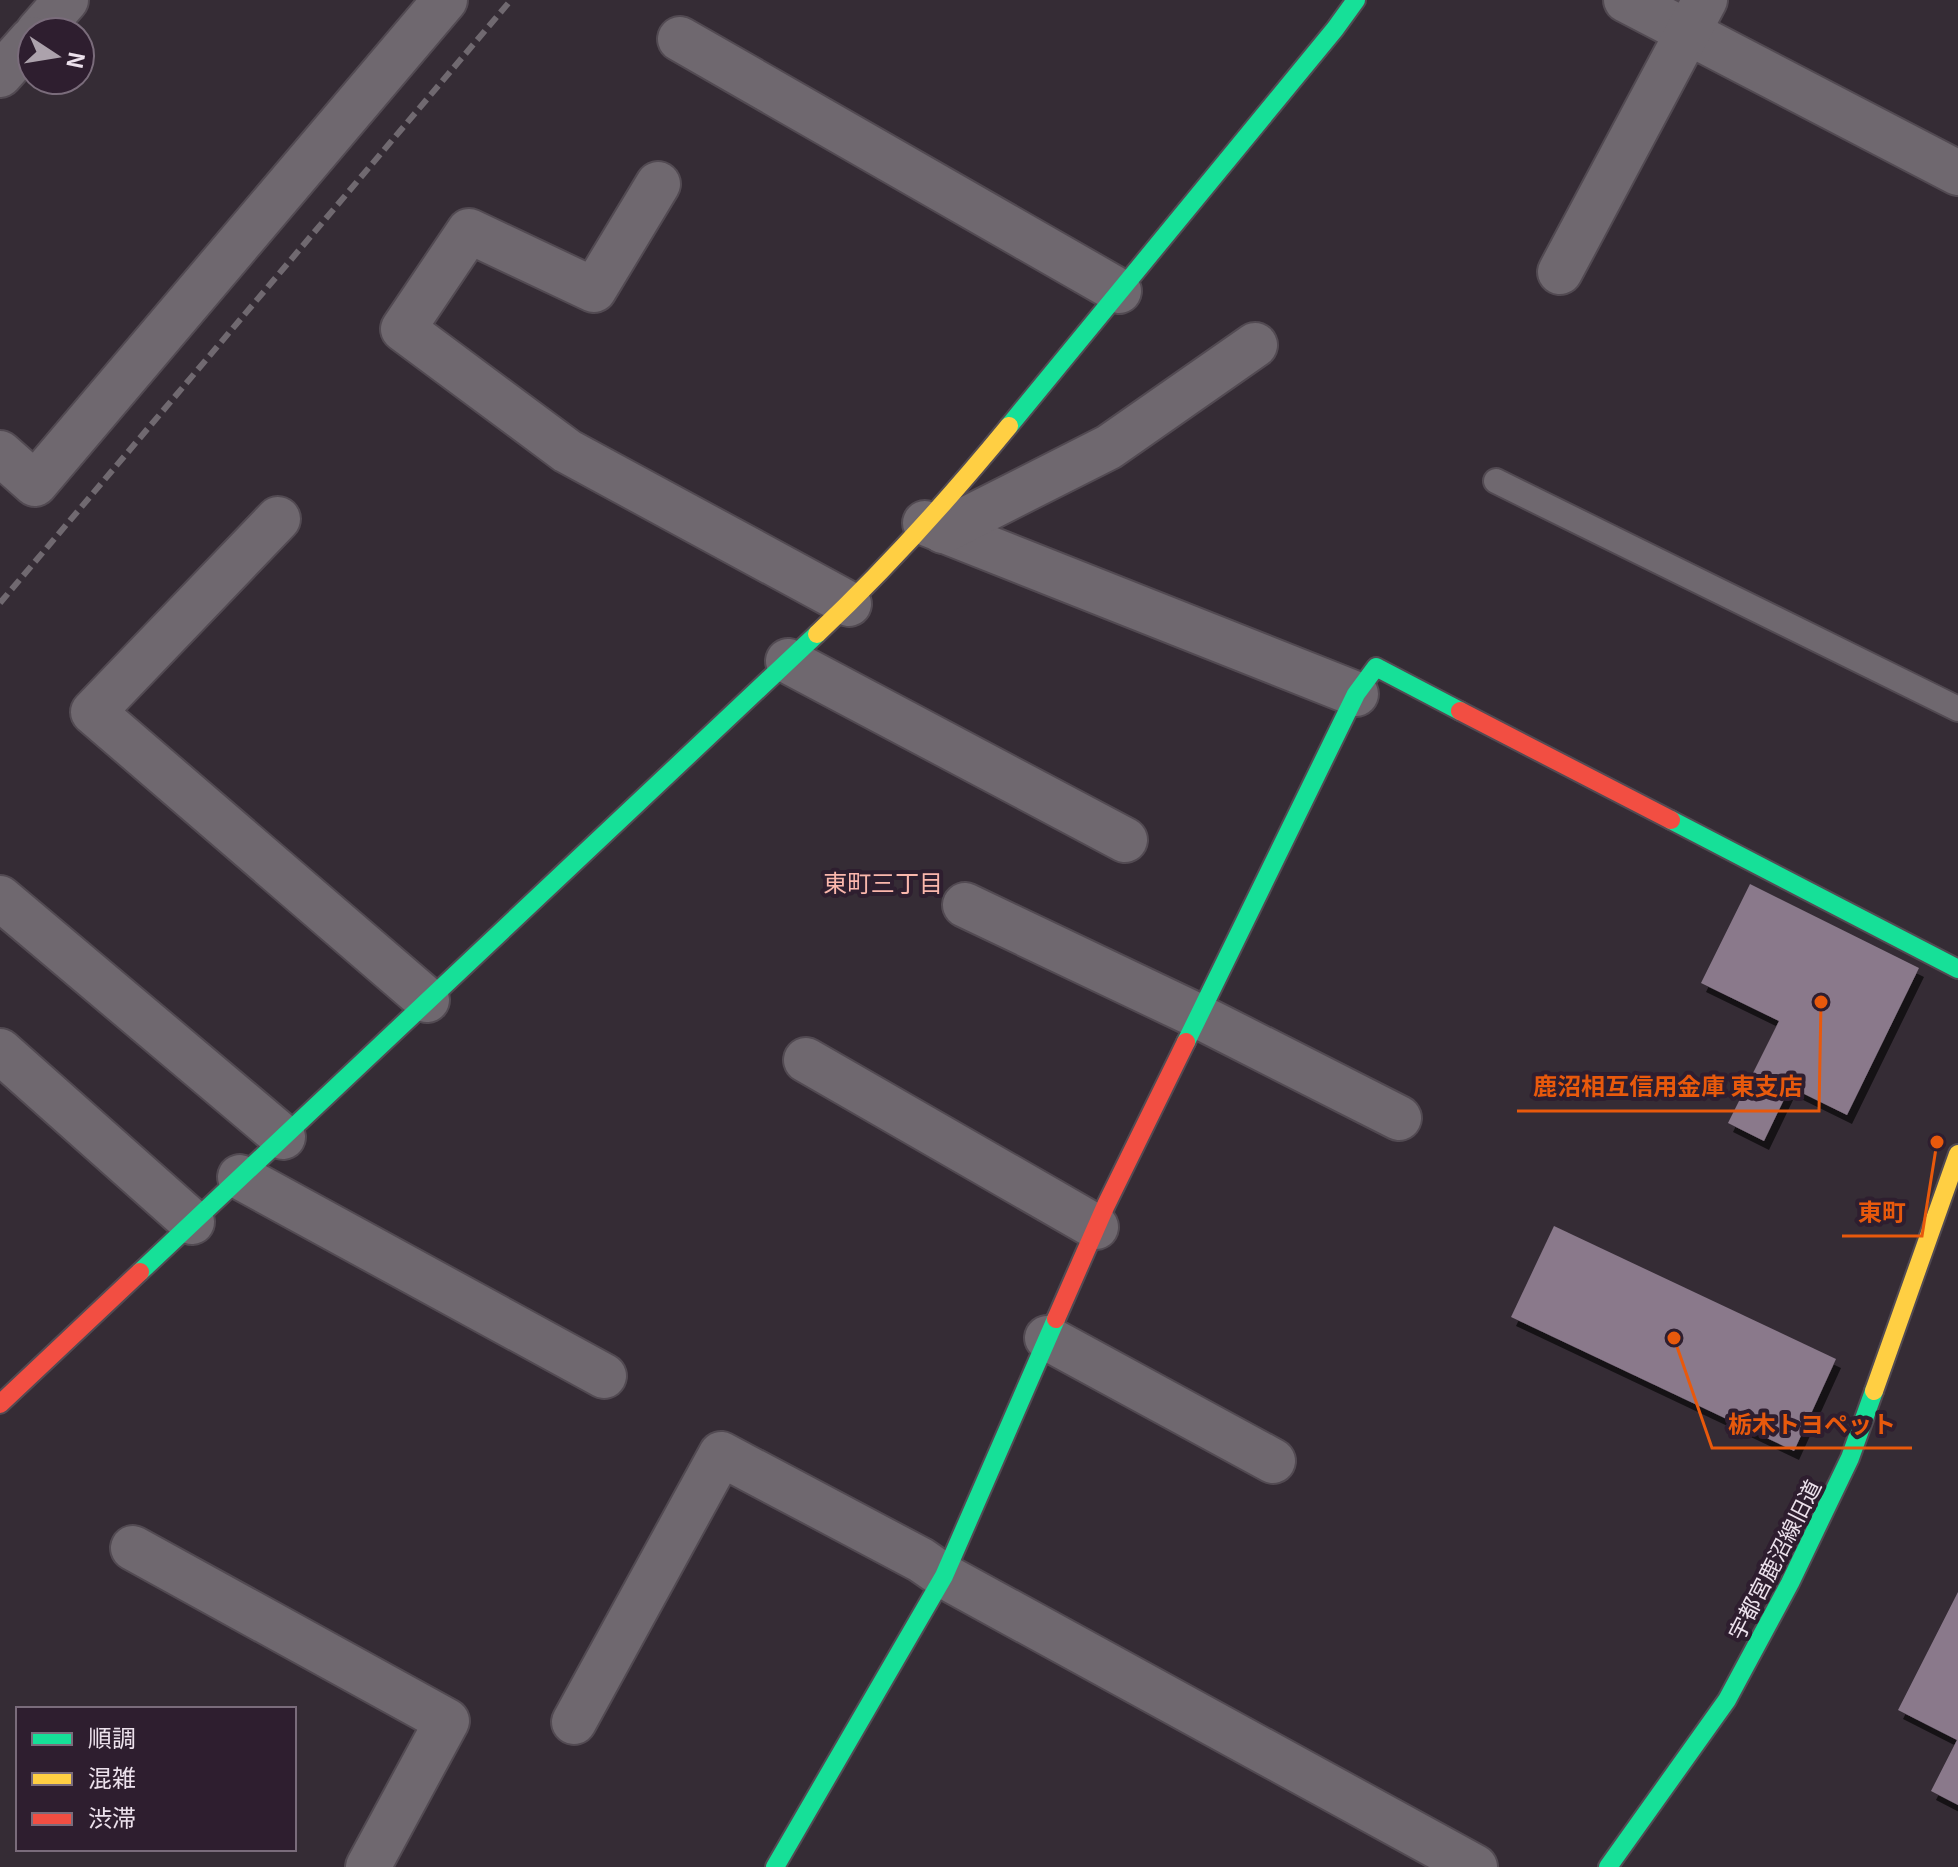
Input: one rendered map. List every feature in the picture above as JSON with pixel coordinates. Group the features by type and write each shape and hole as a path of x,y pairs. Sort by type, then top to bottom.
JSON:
{"street":[{"path":"52,16 66,0"},
{"path":"0,453 35,484 445,0"},
{"path":"6,1388 192,1222 934,527 956,490 1356,0"},
{"path":"1626,0 1697,15 1810,97 1958,173"},
{"path":"1560,272 1697,15"},
{"path":"680,39 1119,291"},
{"path":"0,75 16,57"},
{"path":"658,184 594,290 469,231 403,329 567,451 849,604"},
{"path":"934,527 1109,447 1255,345"},
{"path":"278,519 93,712 427,1000"},
{"path":"934,527 1356,694"},
{"path":"788,661 1125,840"},
{"path":"775,1867 944,1576 1096,1227 1356,694 1376,667 1958,969"},
{"path":"0,898 283,1137"},
{"path":"965,905 1198,1016 1399,1118"},
{"path":"0,1051 192,1222"},
{"path":"806,1060 1096,1227"},
{"name":"宇都宮鹿沼線旧道","path":"1608,1867 1727,1700 1790,1583 1850,1458 1958,1154"},
{"path":"240,1177 604,1376"},
{"path":"1047,1338 1273,1461"},
{"path":"574,1722 721,1454 921,1560 944,1576 1475,1867"},
{"path":"133,1548 447,1721 368,1867"}],"lane":[{"path":"1496,481 1958,709"}],"building":[{"path":"1750,884 1919,968 1847,1115 1790,1087 1764,1141 1728,1123 1779,1021 1701,983"},
{"path":"1554,1226 1836,1359 1794,1451 1511,1317"},
{"path":"1958,1592 1958,1805 1931,1791 1957,1740 1898,1710"}],"railway":[{"path":"0,603 511,0"}],"traffic: fast":[{"path":"1009,426 1356,0"},
{"path":"140,1272 817,634"},
{"path":"1186,1042 1356,694 1376,667 1460,711"},
{"path":"1671,820 1958,969"},
{"path":"775,1867 944,1576 1056,1319"},
{"path":"1608,1867 1727,1700 1790,1583 1850,1458 1874,1391"}],"traffic: slow":[{"path":"817,634 916,533 1009,426"},
{"path":"1874,1391 1958,1154"}],"traffic: jam":[{"path":"1460,711 1671,820"},
{"path":"1056,1319 1106,1205 1186,1042"},
{"path":"0,1404 140,1272"}],"place":[{"name":"鹿沼相互信用金庫 東支店","path":"1821,1002"},
{"name":"東町","path":"1937,1142"},
{"name":"栃木トヨペット","path":"1674,1338"}],"district":[{"name":"東町三丁目","path":"883,881"}]}
